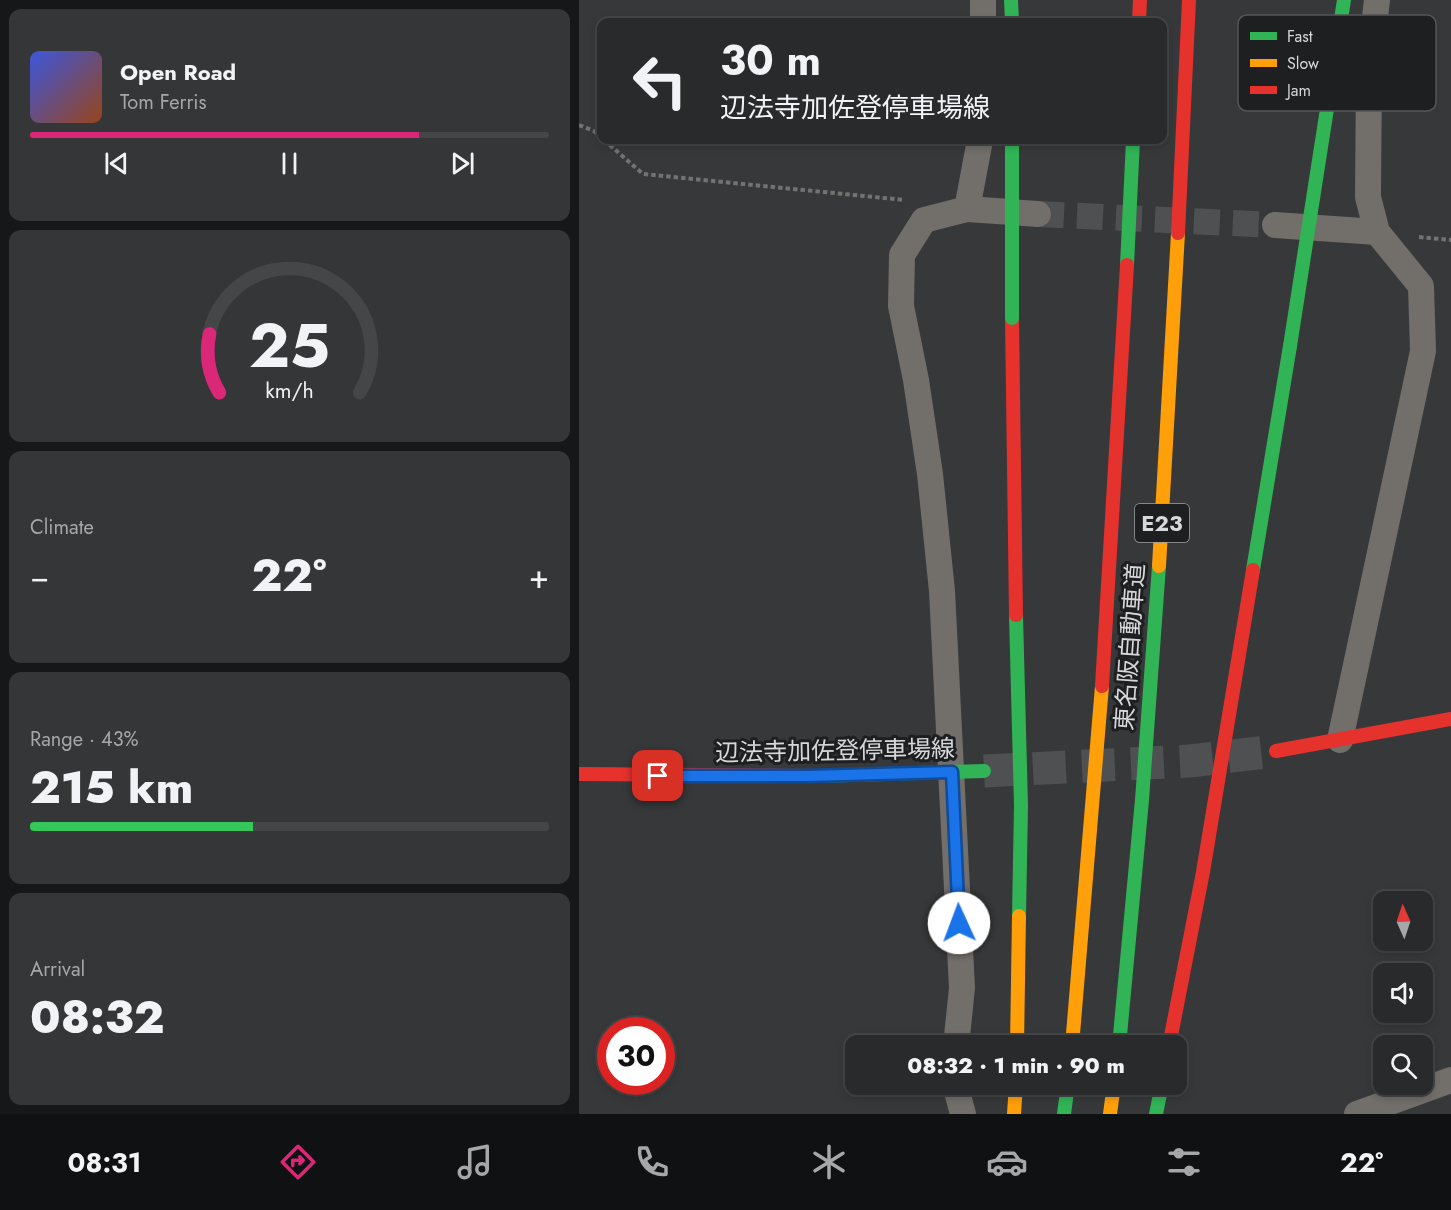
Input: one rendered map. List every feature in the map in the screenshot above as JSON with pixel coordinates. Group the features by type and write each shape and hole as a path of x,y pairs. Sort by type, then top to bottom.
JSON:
{"main road":[{"path":"1011,0 1012,18"},
{"path":"1139,18 1140,0"},
{"name":"東名阪自動車道","path":"1120,1035 1136,881 1153,653 1170,388 1189,0"},
{"path":"1342,15 1344,0"},
{"path":"1171,1035 1203,872 1327,111"},
{"path":"1012,144 1015,585 1021,806 1017,1035"},
{"name":"東名阪自動車道","path":"1073,1035 1088,884 1104,665 1122,389 1133,144"},
{"path":"1276,751 1451,719"},
{"name":"辺法寺加佐登停車場線","path":"579,774 808,776 984,771"},
{"path":"1014,1114 1015,1095"},
{"path":"1064,1114 1067,1095"},
{"path":"1110,1114 1113,1095"},
{"path":"1156,1114 1160,1095"}],"street":[{"path":"983,0 983,18"},
{"path":"1375,15 1377,0"},
{"path":"1340,740 1423,351 1421,286 1377,232 1368,197 1369,111"},
{"path":"967,209 979,144"},
{"path":"957,1035 961,988 942,591 930,474 916,380 901,306 902,255 924,220 967,209 1038,214"},
{"path":"1275,225 1377,232"},
{"path":"1356,1114 1451,1080"},
{"path":"958,1095 963,1114"}],"path":[{"path":"579,125 597,133"},
{"path":"610,144 643,174 920,202 924,220"}],"tunnel":[{"path":"1038,214 1275,225"},
{"path":"984,771 1189,761 1276,751"}],"traffic: fast":[{"path":"1011,0 1012,18"},
{"path":"1342,15 1344,0"},
{"path":"1290,346 1327,111"},
{"path":"1012,144 1012,318"},
{"path":"1127,265 1133,144"},
{"path":"1253,570 1290,346"},
{"path":"1120,1035 1142,800 1159,566"},
{"path":"1016,615 1021,806 1019,916"},
{"path":"818,776 984,771"},
{"path":"1064,1114 1067,1095"},
{"path":"1156,1114 1160,1095"}],"traffic: slow":[{"path":"1159,566 1178,233"},
{"path":"1073,1035 1102,686"},
{"path":"1017,1035 1019,916"},
{"path":"1014,1114 1015,1095"},
{"path":"1110,1114 1113,1095"}],"traffic: jam":[{"path":"1139,18 1140,0"},
{"path":"1178,233 1189,0"},
{"path":"1102,686 1127,265"},
{"path":"1012,318 1016,615"},
{"path":"1171,1035 1203,872 1253,570"},
{"path":"1276,751 1451,719"},
{"path":"579,774 818,776"}],"route":[{"path":"658,776 808,776 952,772 959,923"}]}
